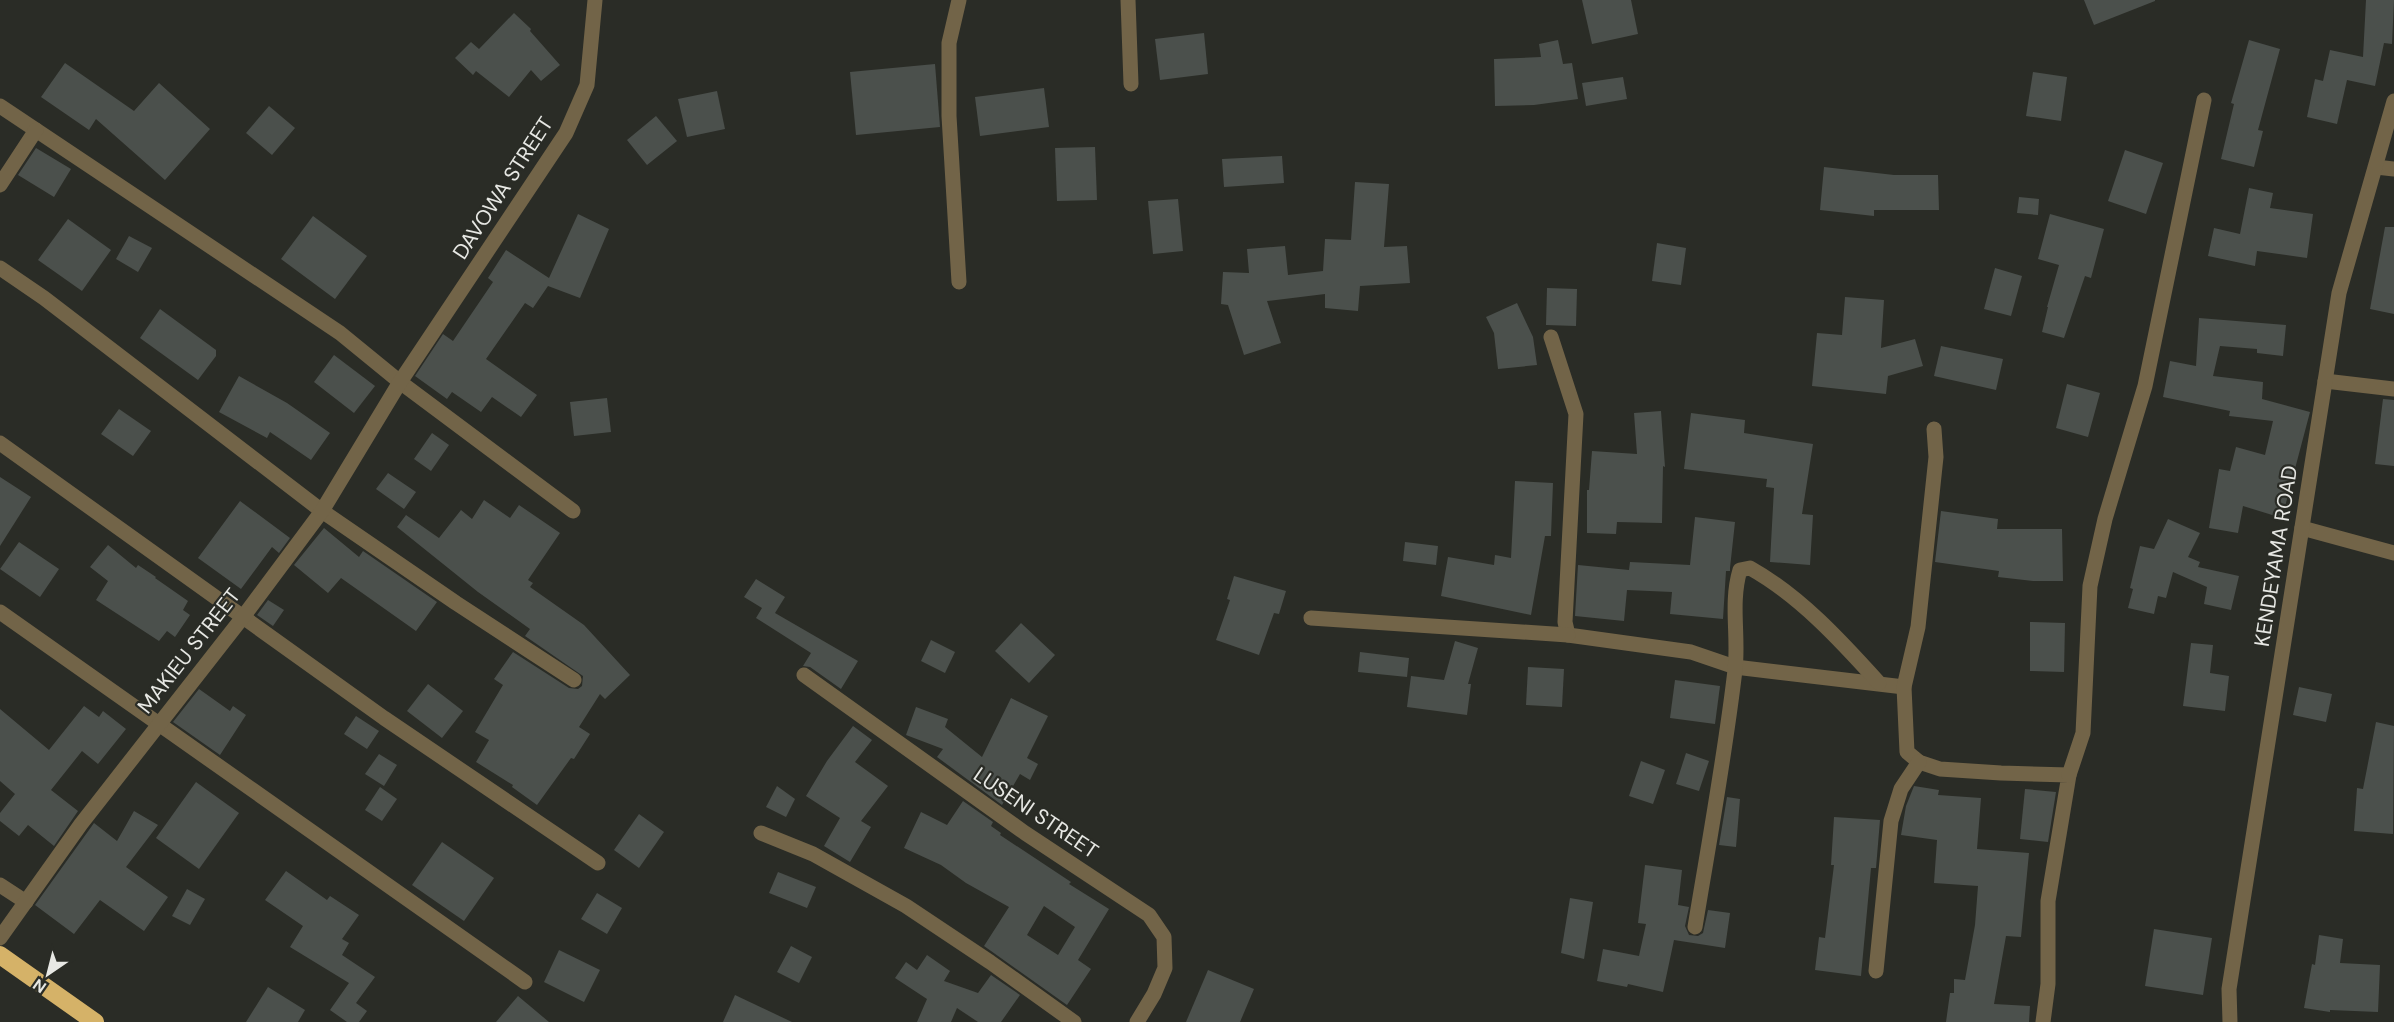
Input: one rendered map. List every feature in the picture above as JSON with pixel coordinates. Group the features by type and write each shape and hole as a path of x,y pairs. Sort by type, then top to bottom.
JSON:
{"highway":[{"path":"0,955 95,1022"}],"street":[{"name":"DAVOWA STREET","path":"400,382 566,134 587,85 595,0"},
{"path":"959,0 949,43 949,116 959,282"},
{"path":"1128,0 1131,84"},
{"path":"2043,1022 2048,984 2048,901 2069,775 2083,733 2090,586 2104,519 2145,386 2204,100"},
{"name":"KENDEYAMA ROAD","path":"2230,1022 2229,989 2339,293 2394,101"},
{"path":"0,106 340,333 400,382 573,511"},
{"path":"0,185 36,130"},
{"path":"2376,167 2394,169"},
{"path":"0,268 44,298 322,510 456,603 574,680"},
{"path":"1551,337 1576,414 1565,621 1568,635"},
{"path":"2325,381 2394,389"},
{"name":"MAKIEU STREET","path":"0,938 81,824 243,617 322,510 400,382"},
{"path":"1934,429 1936,457 1918,627 1904,687 1907,752 1919,762 1940,769 2001,774 2069,775"},
{"path":"0,442 384,718 598,864"},
{"path":"2302,528 2394,553"},
{"path":"1695,927 1736,667 1735,588 1740,570 1750,568 1766,577 1837,636 1879,683"},
{"path":"0,612 525,982"},
{"path":"1311,618 1568,635 1691,652 1736,667 1904,687"},
{"name":"LUSENI STREET","path":"804,675 1007,820 1149,915 1164,937 1165,968 1137,1022"},
{"path":"1876,971 1891,820 1901,789 1919,762"},
{"path":"761,833 813,854 906,906 1074,1022"},
{"path":"0,885 26,902"}],"building":[{"path":"1582,0 1631,0 1638,34 1592,44"},
{"path":"2084,0 2155,0 2155,1 2094,25"},
{"path":"2366,0 2394,0 2392,44 2384,43 2375,86 2347,80 2337,124 2307,117 2315,79 2323,81 2330,50 2363,57"},
{"path":"514,13 531,29 530,31 560,65 541,81 531,70 509,97 476,71 473,75 455,58 471,42 479,49"},
{"path":"1204,33 1208,74 1160,80 1155,39"},
{"path":"1558,40 1563,64 1572,63 1578,99 1534,105 1495,106 1494,59 1541,57 1539,44"},
{"path":"2249,40 2280,49 2258,130 2263,131 2254,167 2221,159 2234,104 2231,103"},
{"path":"65,63 134,111 159,83 210,129 165,180 96,119 89,130 41,97"},
{"path":"935,64 940,127 856,135 850,72"},
{"path":"2033,72 2067,77 2061,121 2026,116"},
{"path":"1623,77 1627,99 1586,106 1582,83"},
{"path":"1044,88 1049,127 980,136 975,97"},
{"path":"717,91 725,129 687,137 678,99"},
{"path":"269,106 295,128 272,155 246,133"},
{"path":"656,116 677,141 647,165 627,140"},
{"path":"1095,147 1097,200 1057,201 1055,148"},
{"path":"36,148 71,169 54,197 18,175"},
{"path":"2125,150 2163,163 2146,214 2108,201"},
{"path":"1282,156 1284,183 1224,187 1222,159"},
{"path":"1824,167 1894,175 1938,175 1939,210 1874,210 1874,216 1820,210"},
{"path":"1355,182 1389,184 1384,247 1407,246 1410,283 1360,286 1358,311 1325,308 1325,294 1267,301 1281,343 1244,355 1228,305 1221,304 1223,272 1249,273 1247,249 1285,246 1288,275 1323,271 1325,239 1351,240"},
{"path":"2249,188 2273,193 2270,208 2313,214 2307,258 2257,251 2255,266 2208,256 2214,228 2240,234"},
{"path":"2019,197 2039,199 2038,215 2017,213"},
{"path":"1178,199 1183,251 1153,254 1148,201"},
{"path":"578,214 609,229 580,298 548,286 533,308 525,303 486,359 537,395 521,417 492,397 481,412 452,392 447,399 415,376 443,334 453,341 493,282 488,278 506,250 549,278"},
{"path":"2050,214 2104,229 2091,278 2085,276 2064,338 2042,332 2059,265 2038,259"},
{"path":"313,216 367,256 335,299 281,259"},
{"path":"68,219 111,250 82,291 38,260"},
{"path":"2385,227 2394,227 2394,314 2370,309"},
{"path":"129,236 152,248 138,272 116,259"},
{"path":"1657,243 1686,248 1681,285 1652,281"},
{"path":"1995,268 2022,276 2011,316 1984,309"},
{"path":"1547,288 1577,289 1576,326 1546,325"},
{"path":"1845,297 1884,300 1881,348 1915,339 1923,366 1888,376 1886,394 1812,386 1817,333 1842,335"},
{"path":"1517,303 1533,337 1537,365 1498,369 1494,333 1486,317"},
{"path":"160,309 216,350 216,356 198,380 140,338"},
{"path":"2199,318 2286,325 2283,356 2257,353 2257,349 2220,346 2213,376 2263,382 2262,399 2310,412 2282,518 2243,506 2238,533 2209,528 2219,469 2230,471 2236,447 2265,455 2273,421 2229,416 2230,411 2163,397 2170,361 2196,366"},
{"path":"1941,346 2003,359 1996,390 1934,376"},
{"path":"334,355 375,386 354,413 314,382"},
{"path":"239,376 287,403 330,433 311,460 270,432 267,438 219,412"},
{"path":"2067,384 2100,393 2088,437 2056,428"},
{"path":"607,398 611,432 574,436 570,402"},
{"path":"2383,399 2394,400 2394,466 2375,464"},
{"path":"119,409 151,431 133,456 101,434"},
{"path":"1661,411 1665,467 1663,466 1662,523 1617,522 1616,534 1587,533 1587,490 1589,490 1592,451 1637,454 1634,413"},
{"path":"1691,413 1745,420 1744,433 1813,444 1802,514 1813,515 1810,565 1770,562 1774,488 1766,487 1767,479 1684,469"},
{"path":"432,433 449,445 431,471 414,459"},
{"path":"388,473 416,492 404,509 376,489"},
{"path":"0,477 31,497 0,546"},
{"path":"1515,481 1553,483 1551,536 1545,536 1531,615 1441,596 1448,557 1494,565 1495,555 1511,558"},
{"path":"484,500 510,518 519,505 560,533 528,580 533,583 530,587 584,625 630,675 605,699 600,694 579,727 590,734 574,759 571,758 537,805 512,787 513,785 476,762 489,740 475,732 503,685 494,679 513,652 569,688 578,689 582,686 583,676 525,636 530,629 478,592 397,527 406,515 439,538 461,510 472,519"},
{"path":"240,501 290,538 279,553 272,547 241,589 198,558"},
{"path":"1941,511 1998,519 1997,529 2062,529 2063,581 2033,581 1998,577 1999,571 1935,562"},
{"path":"1695,517 1735,522 1730,571 1726,571 1723,619 1670,614 1672,592 1627,590 1624,621 1575,616 1578,565 1629,570 1630,562 1690,565"},
{"path":"2168,519 2200,533 2188,557 2200,562 2198,567 2239,576 2231,610 2204,604 2207,587 2173,572 2166,598 2158,596 2154,614 2128,608 2133,589 2130,588 2140,546 2154,549"},
{"path":"324,528 359,557 363,551 437,602 416,631 341,578 328,593 294,565"},
{"path":"19,542 59,569 40,597 0,569"},
{"path":"1405,542 1438,546 1436,565 1403,561"},
{"path":"108,545 136,568 138,565 188,601 183,610 190,615 175,637 167,631 159,641 96,600 108,581 90,567"},
{"path":"1234,576 1286,591 1279,614 1274,613 1259,655 1216,640 1230,600 1227,599"},
{"path":"756,579 785,597 775,613 858,661 841,689 810,667 803,666 811,653 756,618 762,608 744,597"},
{"path":"268,600 284,610 273,626 257,615"},
{"path":"2030,622 2065,623 2064,672 2030,671"},
{"path":"1021,623 1055,655 1029,683 995,651"},
{"path":"931,640 955,652 945,673 921,661"},
{"path":"1455,641 1478,648 1468,684 1471,684 1467,715 1407,707 1411,676 1444,680"},
{"path":"2191,643 2213,645 2210,673 2229,676 2225,711 2183,706"},
{"path":"1360,652 1409,658 1407,677 1358,672"},
{"path":"1528,667 1564,669 1562,707 1526,705"},
{"path":"1675,680 1720,686 1715,724 1670,718"},
{"path":"428,684 463,711 442,738 407,711"},
{"path":"2299,687 2332,694 2326,722 2293,715"},
{"path":"199,689 230,711 233,706 246,715 220,755 173,722"},
{"path":"1011,698 1048,716 1027,758 1038,764 1030,780 1020,774 1002,805 937,757 943,749 906,735 916,707 948,719 945,727 982,757"},
{"path":"84,706 99,717 103,711 126,729 98,764 82,751 51,790 78,811 54,846 28,825 19,836 0,821 0,813 15,794 0,781 0,709 49,750"},
{"path":"356,716 379,731 367,749 344,734"},
{"path":"2376,722 2394,726 2393,834 2354,831 2357,788 2363,789"},
{"path":"853,726 872,740 855,762 888,786 861,821 871,827 850,862 824,846 840,818 806,796 827,761"},
{"path":"1686,753 1709,761 1699,791 1676,784"},
{"path":"379,754 397,765 384,786 365,774"},
{"path":"1641,761 1665,770 1653,804 1629,796"},
{"path":"196,782 239,813 199,869 156,838"},
{"path":"777,786 795,799 786,817 766,807"},
{"path":"1914,786 1939,790 1938,795 1981,798 1977,849 2029,853 2021,937 2006,936 1994,1004 2030,1006 2029,1022 1946,1022 1950,993 1954,993 1954,979 1965,980 1975,925 1978,886 1934,883 1937,840 1901,835 1906,806"},
{"path":"380,787 397,799 382,821 365,810"},
{"path":"2025,789 2056,792 2048,842 2020,839"},
{"path":"1727,797 1740,799 1736,847 1719,845"},
{"path":"963,801 993,822 991,826 1001,833 1000,835 1109,909 1078,960 1091,969 1067,1005 984,946 1009,907 966,883 941,865 904,848 921,812 947,825","holes":["1044,906 1075,927 1058,955 1027,935"]},
{"path":"134,811 158,825 126,867 168,897 144,931 100,900 74,934 35,905 94,823 117,841"},
{"path":"639,814 664,832 639,868 614,850"},
{"path":"1834,817 1880,820 1876,868 1871,868 1861,976 1815,970 1819,937 1825,938 1834,865 1831,865"},
{"path":"442,842 494,878 464,921 412,885"},
{"path":"1645,865 1682,870 1678,905 1689,907 1685,926 1689,935 1698,936 1703,933 1708,910 1730,913 1725,948 1674,940 1663,992 1628,984 1627,987 1597,981 1603,949 1639,956 1646,924 1638,923"},
{"path":"286,871 327,900 330,896 359,915 342,939 349,943 342,955 375,977 356,1003 367,1011 359,1022 347,1022 330,1010 349,983 290,947 303,926 265,900"},
{"path":"778,872 816,887 807,908 769,893"},
{"path":"187,889 205,899 190,925 172,916"},
{"path":"597,893 622,908 607,934 581,919"},
{"path":"1570,898 1593,902 1584,959 1561,953"},
{"path":"2154,929 2212,938 2203,995 2145,986"},
{"path":"2319,935 2343,939 2340,963 2380,965 2378,1012 2330,1010 2330,1012 2304,1008 2312,964 2315,965"},
{"path":"791,946 812,957 799,983 777,972"},
{"path":"559,950 600,970 584,1002 544,982"},
{"path":"927,955 950,971 944,981 978,993 991,975 1020,995 1001,1022 978,1022 957,1008 951,1022 917,1022 927,999 895,978 906,962 917,970"},
{"path":"1208,970 1254,989 1240,1022 1186,1022"},
{"path":"268,987 305,1010 298,1022 246,1022"},
{"path":"735,995 792,1022 723,1022"},
{"path":"518,996 549,1022 496,1022"}]}
